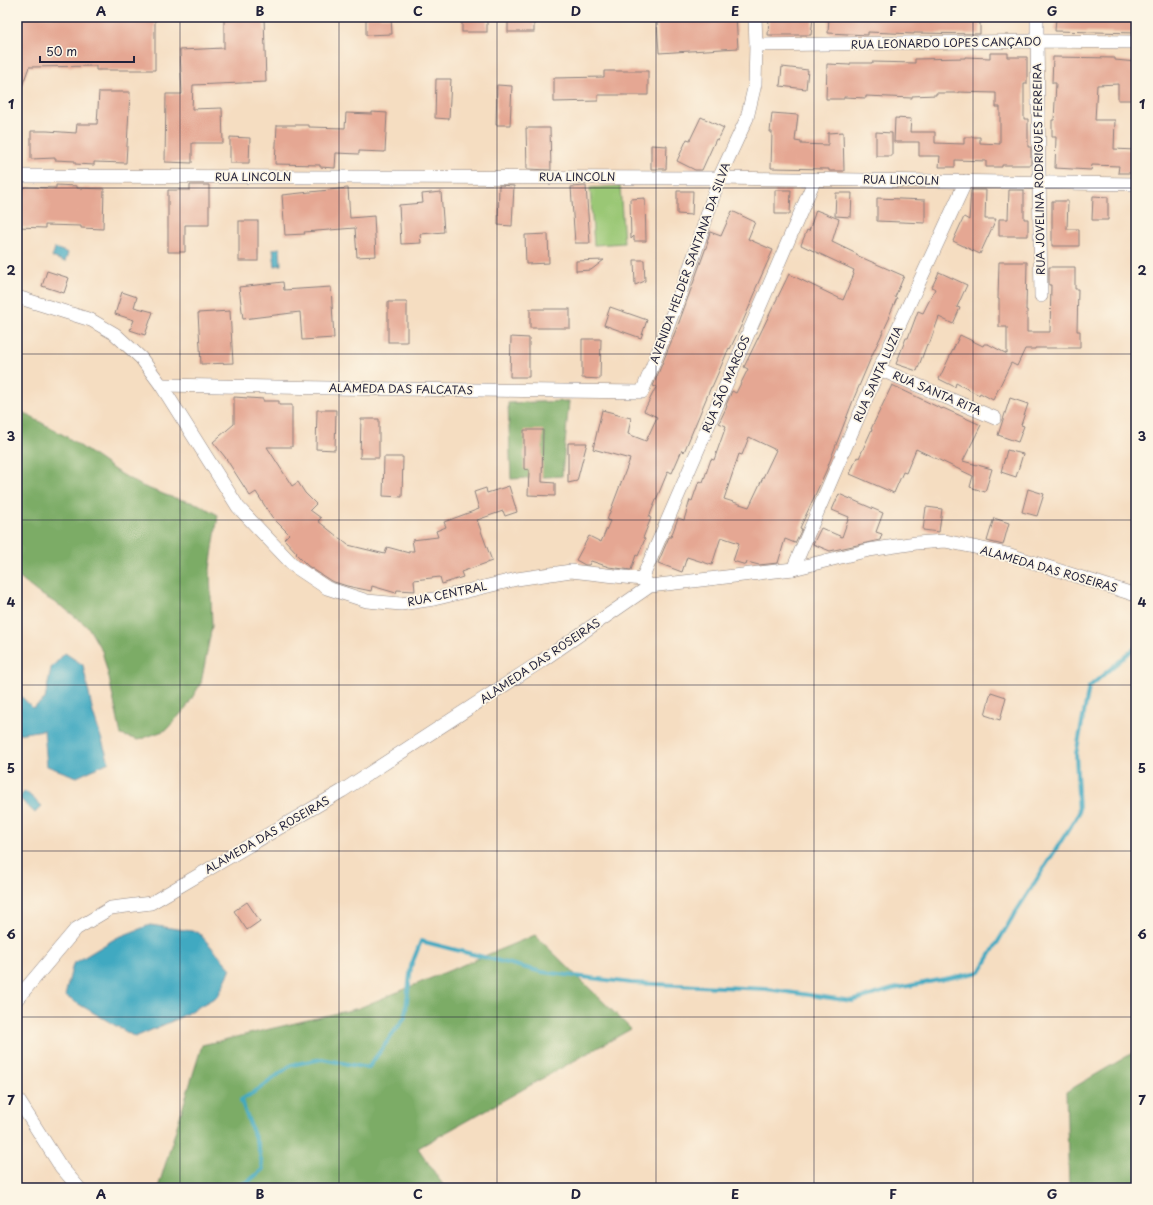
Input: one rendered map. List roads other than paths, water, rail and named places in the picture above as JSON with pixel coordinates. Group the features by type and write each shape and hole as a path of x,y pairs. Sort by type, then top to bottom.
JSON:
{"street":[{"name":"AVENIDA HELDER SANTANA DA SILVA","path":"642,392 691,264 719,178 747,118 755,84 755,17"},
{"name":"RUA JOVELINA RODRIGUES FERREIRA","path":"1037,17 1036,41 1041,296"},
{"name":"RUA LEONARDO LOPES CANÇADO","path":"756,45 1036,41 1136,42"},
{"name":"RUA LINCOLN","path":"17,176 719,178 1136,184"},
{"name":"RUA SÃO MARCOS","path":"646,582 815,179"},
{"name":"RUA SANTA LUZIA","path":"793,569 879,368 966,181"},
{"name":"RUA CENTRAL","path":"17,297 91,320 115,334 141,358 161,385 238,507 294,566 327,588 367,601 401,604 434,599 517,579 571,571 646,582"},
{"name":"RUA SANTA RITA","path":"879,368 995,418"},
{"name":"ALAMEDA DAS FALCATAS","path":"161,385 642,392"},
{"name":"ALAMEDA DAS ROSEIRAS","path":"17,999 76,929 111,908 151,903 342,791 540,662 646,582 793,569 869,550 916,543 944,541 1007,554 1136,595"},
{"path":"17,1098 61,1167 79,1188"}],"water":[{"path":"55,248 68,253 65,262 52,257"},
{"path":"280,248 281,265 275,266 273,249"},
{"path":"65,653 83,665 93,713 109,762 77,777 47,766 44,730 17,734 17,692 33,708 45,699 51,668"},
{"path":"25,791 42,806 35,813 19,798"},
{"path":"150,925 198,932 231,969 218,996 175,1020 135,1037 65,996 73,964 116,938"}],"waterway":[{"path":"232,1188 249,1181 263,1169 258,1146 241,1100 259,1089 291,1065 322,1059 368,1068 405,1017 411,966 421,941 542,972 631,983 766,989 852,1001 893,989 980,972 1012,918 1079,813 1076,754 1089,687 1136,647"}]}
